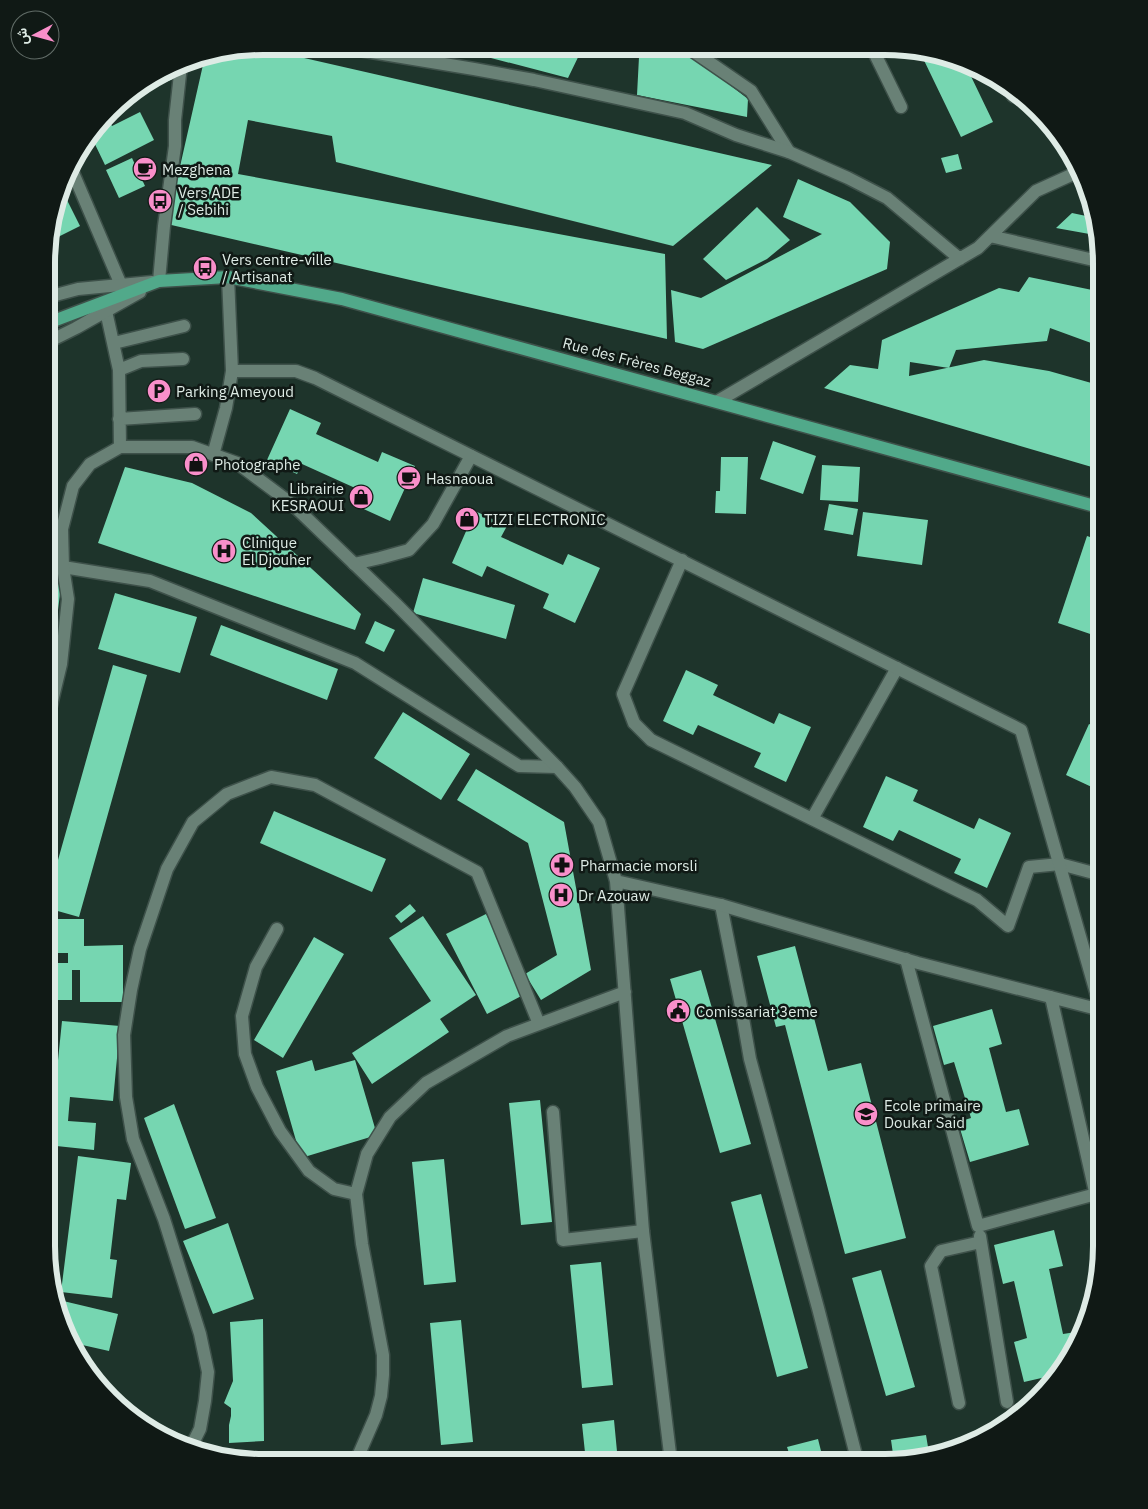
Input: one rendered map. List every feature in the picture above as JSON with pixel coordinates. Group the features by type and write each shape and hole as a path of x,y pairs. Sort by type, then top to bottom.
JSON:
{"main road":[{"name":"Rue des Frères Beggaz","path":"55,320 159,281 228,277 342,299 1093,505"}],"street":[{"path":"389,55 534,80 685,113 736,135 789,152 848,178 886,198 960,259"},
{"path":"697,55 751,91 789,152"},
{"path":"875,55 901,107"},
{"path":"159,281 164,226 175,146 179,72"},
{"path":"718,401 978,248 1036,191 1073,173"},
{"path":"74,175 121,285"},
{"path":"990,236 1093,260"},
{"path":"213,455 226,408 232,371 228,277"},
{"path":"55,295 78,289 159,281"},
{"path":"55,338 159,281"},
{"path":"106,311 119,370 120,447"},
{"path":"114,343 184,326"},
{"path":"119,370 140,361 183,359"},
{"path":"232,371 296,371 315,378 1021,730 1093,982"},
{"path":"119,419 195,414"},
{"path":"55,686 60,664 68,599 63,567 62,529 73,486 90,464 120,447 192,448 237,463 292,504 396,604 575,787 599,822 616,881 643,1231 670,1454"},
{"path":"354,564 409,550 433,524 471,456"},
{"path":"682,560 623,694 634,723 651,740 976,900 1008,926 1028,868 1060,864 1093,873"},
{"path":"63,567 150,581 355,663 518,766 557,768"},
{"path":"812,819 898,668"},
{"path":"193,1442 200,1429 208,1372 200,1334 164,1219 133,1139 126,1097 124,1035 131,990 143,940 167,869 194,822 227,794 272,777 315,785 477,872 539,1024"},
{"path":"616,881 722,905 906,960 1093,1008"},
{"path":"722,905 750,1059 856,1454"},
{"path":"277,929 256,967 242,1016 245,1054 257,1088 280,1130 309,1171 334,1189 356,1194"},
{"path":"906,960 978,1226 1007,1402"},
{"path":"359,1454 376,1415 381,1396 383,1375 383,1355 362,1244 356,1194 366,1154 390,1117 426,1083 507,1036 625,992"},
{"path":"1051,997 1093,1181"},
{"path":"553,1112 563,1240 643,1231"},
{"path":"978,1226 1093,1195"},
{"path":"959,1403 931,1266 941,1251 981,1242"}],"building":[{"path":"249,55 291,55 772,165 673,246 336,162 332,136 248,120 238,174 665,254 667,339 167,224 203,64"},
{"path":"480,55 579,55 568,78"},
{"path":"643,55 691,55 748,99 747,117 637,95 639,57"},
{"path":"923,59 969,73 993,122 961,137"},
{"path":"172,76 173,79 149,89"},
{"path":"140,112 154,140 105,165 94,142 110,122 112,126"},
{"path":"958,154 962,169 946,173 941,158"},
{"path":"132,158 145,186 119,198 106,170"},
{"path":"798,179 850,202 890,242 887,269 703,349 675,342 671,290 701,298 822,234 783,217"},
{"path":"66,197 80,226 57,238"},
{"path":"757,207 790,240 767,259 726,280 703,259"},
{"path":"1072,213 1088,216 1091,234 1056,228"},
{"path":"1029,277 1093,290 1093,344 1050,328 1047,341 956,350 949,367 984,360 1049,371 1093,383 1093,467 824,388 850,365 878,369 882,340 999,288 1019,292","holes":["910,362 948,368 909,376"]},
{"path":"290,409 321,423 316,434 378,462 382,452 415,466 390,521 357,506 364,492 302,464 297,474 267,460"},
{"path":"773,441 816,456 803,494 760,479"},
{"path":"721,457 748,457 746,514 715,513 716,491 720,491"},
{"path":"822,465 860,467 858,502 820,500"},
{"path":"125,467 192,483 251,513 361,614 355,630 98,543"},
{"path":"829,504 858,509 853,535 824,530"},
{"path":"475,511 507,526 501,537 563,565 568,554 600,568 575,623 543,608 549,594 487,566 482,577 452,563"},
{"path":"863,512 928,520 922,565 857,556"},
{"path":"1087,536 1093,538 1093,635 1058,623"},
{"path":"55,576 62,577 55,635"},
{"path":"423,578 515,605 506,639 413,613"},
{"path":"115,593 197,617 180,673 98,649"},
{"path":"375,621 395,630 384,652 365,643"},
{"path":"221,625 338,669 327,700 210,655"},
{"path":"113,665 147,675 79,917 55,910 55,871"},
{"path":"686,670 718,685 713,695 774,724 779,713 811,727 786,782 754,767 761,753 698,725 693,735 663,721"},
{"path":"403,712 470,754 441,800 374,758"},
{"path":"1089,724 1093,726 1093,788 1066,775"},
{"path":"476,769 564,822 591,970 541,1000 525,974 557,955 528,843 457,800"},
{"path":"886,776 918,790 913,801 974,829 979,818 1011,833 987,888 954,873 961,859 899,830 893,841 863,827"},
{"path":"274,811 386,859 372,892 260,843"},
{"path":"410,904 416,911 401,923 395,916"},
{"path":"486,914 527,993 487,1014 446,934"},
{"path":"423,916 476,995 440,1019 449,1032 372,1084 352,1053 431,1001 389,938"},
{"path":"55,919 84,919 84,946 123,945 123,1002 80,1002 80,970 72,970 72,1000 55,1000 55,963 68,963 68,953 55,953"},
{"path":"314,937 344,954 283,1058 254,1040"},
{"path":"795,946 828,1071 861,1063 906,1238 845,1254 785,1025 776,1027 757,956"},
{"path":"701,970 751,1144 720,1153 670,979"},
{"path":"992,1009 1002,1044 989,1048 1006,1112 1019,1109 1029,1145 970,1162 958,1122 971,1118 954,1062 944,1065 933,1026"},
{"path":"55,1013 58,1013 55,1038"},
{"path":"62,1021 120,1026 113,1101 70,1097 68,1121 96,1123 94,1150 55,1146 55,1090"},
{"path":"312,1060 315,1071 355,1060 377,1135 301,1158 276,1071"},
{"path":"540,1100 552,1222 521,1225 509,1103"},
{"path":"174,1104 216,1218 185,1229 144,1118"},
{"path":"78,1156 131,1163 126,1200 117,1199 110,1259 117,1260 112,1298 61,1292"},
{"path":"444,1159 456,1282 424,1285 412,1162"},
{"path":"761,1194 808,1368 777,1377 731,1202"},
{"path":"228,1223 254,1299 213,1314 183,1241"},
{"path":"1054,1230 1063,1266 1049,1269 1063,1334 1074,1332 1058,1362 1047,1377 1024,1382 1014,1342 1027,1338 1014,1281 1003,1284 994,1245"},
{"path":"601,1262 613,1385 582,1388 570,1265"},
{"path":"881,1270 915,1387 886,1396 852,1278"},
{"path":"62,1301 118,1314 109,1351 80,1344"},
{"path":"263,1319 264,1441 229,1443 231,1408 224,1403 233,1381 230,1322"},
{"path":"461,1320 473,1442 441,1445 430,1323"},
{"path":"614,1420 617,1454 585,1454 582,1424"},
{"path":"926,1435 928,1449 893,1454 891,1440"},
{"path":"818,1439 822,1454 789,1454 787,1447"}],"place":[{"name":"Mezghena","path":"145,169"},
{"name":"Vers ADE / Sebihi","path":"160,201"},
{"name":"Vers centre-ville / Artisanat","path":"205,268"},
{"name":"Parking Ameyoud","path":"159,391"},
{"name":"Photographe","path":"196,464"},
{"name":"Hasnaoua","path":"409,478"},
{"name":"Librairie KESRAOUI","path":"361,497"},
{"name":"TIZI ELECTRONIC","path":"467,519"},
{"name":"Clinique El Djouher","path":"224,551"},
{"name":"Pharmacie morsli","path":"562,865"},
{"name":"Dr Azouaw","path":"561,895"},
{"name":"Comissariat 3eme","path":"678,1011"},
{"name":"Ecole primaire Doukar Said","path":"866,1114"}]}
